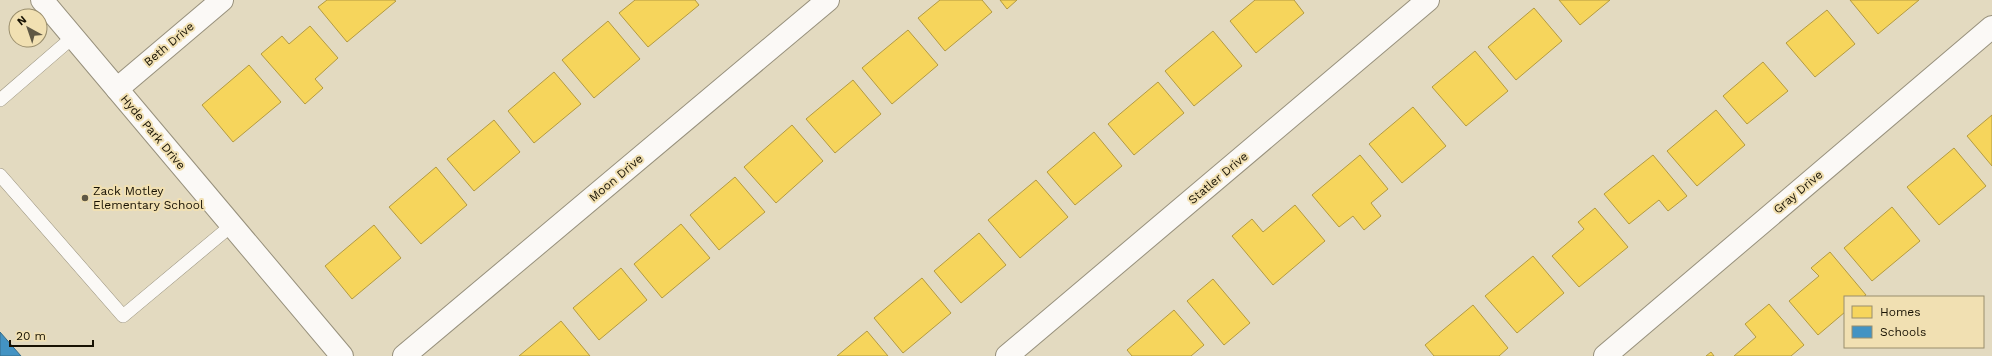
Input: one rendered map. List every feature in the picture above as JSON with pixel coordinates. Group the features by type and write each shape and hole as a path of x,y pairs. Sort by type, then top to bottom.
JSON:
{"street":[{"name":"Hyde Park Drive","path":"42,0 342,356"},
{"name":"Beth Drive","path":"117,89 222,0"},
{"name":"Moon Drive","path":"404,356 828,0"},
{"name":"Statler Drive","path":"1007,356 1428,0"},
{"name":"Gray Drive","path":"1605,356 1992,27"}],"lane":[{"path":"0,100 73,37"},
{"path":"0,175 123,316 232,225"}],"building: Homes":[{"path":"327,0 396,1 347,42 318,7"},
{"path":"635,0 695,0 699,5 648,47 619,13"},
{"path":"940,0 982,0 992,12 945,51 918,18"},
{"path":"1000,0 1017,0 1007,9"},
{"path":"1255,0 1294,0 1304,13 1256,53 1230,21"},
{"path":"1559,0 1610,0 1580,25"},
{"path":"1850,0 1919,0 1878,34"},
{"path":"1534,8 1562,41 1516,80 1488,47"},
{"path":"1827,10 1855,44 1815,77 1786,43"},
{"path":"608,21 640,59 594,98 562,60"},
{"path":"310,26 338,58 315,79 323,88 305,104 261,54 282,36 289,44"},
{"path":"908,30 938,65 892,104 862,68"},
{"path":"1213,31 1242,66 1194,106 1165,71"},
{"path":"1475,51 1508,91 1466,126 1432,87"},
{"path":"1763,62 1788,91 1747,124 1723,96"},
{"path":"249,65 281,102 233,142 202,105"},
{"path":"554,72 581,104 534,143 508,111"},
{"path":"853,80 881,114 835,153 806,119"},
{"path":"1158,82 1184,113 1134,155 1108,124"},
{"path":"1413,107 1446,146 1402,183 1369,144"},
{"path":"1716,110 1745,145 1697,186 1667,151"},
{"path":"1992,115 1992,166 1967,136"},
{"path":"494,120 520,152 474,191 447,159"},
{"path":"792,125 823,161 776,203 744,167"},
{"path":"1094,132 1122,166 1075,205 1047,172"},
{"path":"1954,148 1986,186 1939,225 1907,187"},
{"path":"1360,155 1388,189 1371,203 1381,216 1364,230 1353,216 1339,227 1312,195"},
{"path":"1653,155 1687,196 1668,211 1659,200 1629,224 1604,194"},
{"path":"436,167 467,205 421,244 389,207"},
{"path":"735,177 765,212 719,250 690,215"},
{"path":"1036,180 1068,217 1020,258 988,220"},
{"path":"1295,205 1325,241 1273,285 1232,236 1252,219 1263,232"},
{"path":"1892,207 1920,241 1872,281 1844,248"},
{"path":"1595,208 1628,247 1579,287 1552,256 1584,229 1578,222"},
{"path":"681,224 710,258 662,298 634,264"},
{"path":"374,225 401,258 352,299 325,266"},
{"path":"979,233 1006,265 961,303 934,271"},
{"path":"1830,252 1866,295 1844,296 1844,313 1818,335 1789,301 1819,276 1811,268"},
{"path":"1533,256 1564,293 1517,333 1485,296"},
{"path":"621,268 647,300 599,340 573,308"},
{"path":"922,278 951,313 903,353 874,318"},
{"path":"1213,279 1250,323 1224,345 1187,301"},
{"path":"1769,304 1804,345 1791,356 1734,356 1756,337 1745,324"},
{"path":"1473,305 1508,348 1499,356 1434,356 1425,345"},
{"path":"1174,310 1204,345 1191,356 1132,356 1127,350"},
{"path":"561,321 590,356 519,356"},
{"path":"867,331 888,356 837,356"},
{"path":"1711,352 1714,356 1706,356"}],"building: Schools":[{"path":"0,332 21,356 0,356"}],"place":[{"name":"Zack Motley Elementary School","path":"85,198"}]}
